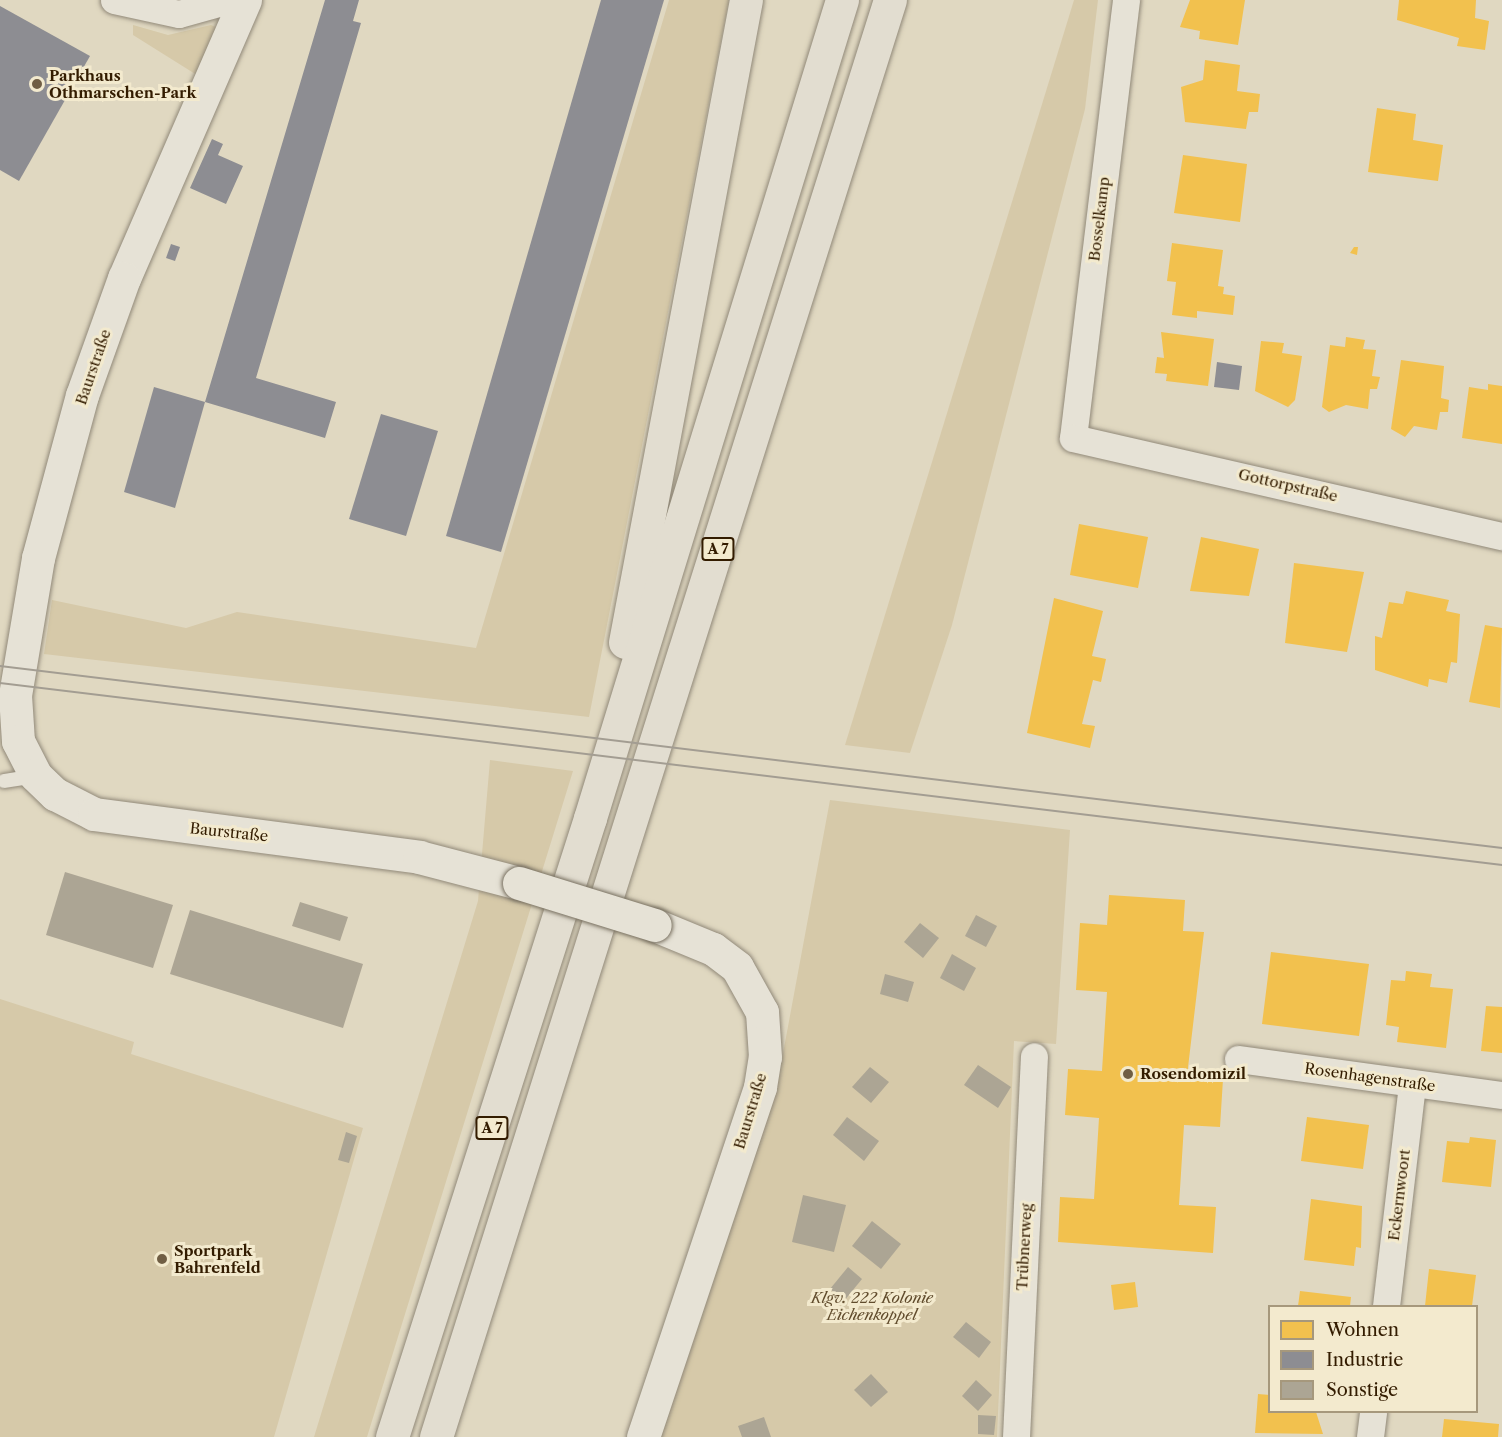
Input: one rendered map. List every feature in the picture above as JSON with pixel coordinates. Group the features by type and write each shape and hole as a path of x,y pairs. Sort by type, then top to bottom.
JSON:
{"highway":[{"path":"591,818 746,0"},
{"name":"A 7","path":"392,1437 591,818 842,0"},
{"name":"A 7","path":"436,1437 890,0"}],"main road":[{"name":"Baurstraße","path":"245,0 124,278 82,394 49,516 15,695 18,741 35,776 67,803 94,814 419,857 519,883 655,925 713,949 737,967 762,1012 765,1048 760,1087 643,1437"}],"street":[{"path":"125,4 179,14 229,0"},
{"name":"Bosselkamp","path":"1072,438 1126,0"},
{"name":"Gottorpstraße","path":"1072,438 1502,536"},
{"name":"Trübnerweg","path":"1016,1437 1034,1056"},
{"name":"Rosenhagenstraße","path":"1238,1059 1502,1095"},
{"name":"Eckernwoort","path":"1386,1305 1412,1084"},
{"path":"1370,1437 1373,1413"}],"lane":[{"path":"4,780 35,776"}],"green space":[{"path":"669,0 729,0 589,717 44,654 52,600 186,628 237,612 476,648"},
{"path":"1074,0 1098,0 1085,109 952,625 910,753 845,745"},
{"path":"133,25 168,35 211,25 220,29 200,77 133,35"},
{"path":"490,760 573,771 367,1437 314,1437 478,901"},
{"name":"Klgv. 222 Kolonie Eichenkoppel","path":"830,800 1070,830 1056,1044 1014,1041 997,1437 656,1437 779,1075"},
{"name":"Sportpark Bahrenfeld","path":"0,999 134,1042 131,1054 363,1128 274,1437 0,1437"}],"building: Wohnen":[{"path":"1190,0 1245,0 1238,45 1199,39 1200,31 1180,27"},
{"path":"1399,0 1476,0 1475,18 1489,21 1485,50 1457,46 1459,38 1397,20"},
{"path":"1205,60 1240,65 1237,91 1260,94 1258,112 1249,112 1246,129 1185,122 1181,87 1203,80"},
{"path":"1377,108 1416,114 1413,140 1443,145 1438,181 1368,172"},
{"path":"1183,155 1247,164 1240,222 1174,213"},
{"path":"1172,243 1223,250 1218,286 1224,287 1223,294 1235,296 1233,315 1197,311 1197,318 1172,315 1176,282 1167,281"},
{"path":"1354,247 1358,247 1357,255 1350,253"},
{"path":"1161,332 1214,339 1208,386 1166,381 1167,374 1155,373 1157,357 1164,358"},
{"path":"1346,337 1365,340 1363,349 1376,350 1372,376 1380,377 1377,389 1370,389 1368,409 1346,405 1329,412 1322,407 1330,345 1345,347"},
{"path":"1261,341 1284,343 1282,353 1302,356 1295,400 1288,407 1255,391"},
{"path":"1401,360 1444,366 1441,398 1449,400 1448,412 1440,412 1437,430 1414,426 1405,437 1391,429"},
{"path":"1488,384 1502,386 1502,444 1462,438 1469,387 1488,390"},
{"path":"1079,524 1148,537 1138,588 1070,575"},
{"path":"1201,537 1259,549 1249,596 1190,591"},
{"path":"1294,563 1364,572 1347,652 1285,643"},
{"path":"1406,591 1449,600 1446,611 1460,614 1457,663 1451,662 1447,683 1429,679 1428,687 1375,670 1375,636 1382,638 1389,602 1403,604"},
{"path":"1054,598 1103,611 1092,656 1106,659 1101,682 1093,680 1082,724 1095,726 1090,748 1027,733"},
{"path":"1485,625 1502,628 1500,708 1469,702"},
{"name":"Rosendomizil","path":"1109,895 1185,900 1183,931 1204,932 1187,1076 1223,1079 1220,1127 1184,1125 1179,1205 1216,1207 1213,1253 1058,1242 1060,1197 1094,1199 1099,1118 1065,1115 1068,1069 1102,1071 1107,992 1076,990 1080,923 1107,925"},
{"path":"1271,952 1369,964 1359,1036 1262,1024"},
{"path":"1406,971 1432,974 1430,987 1453,989 1446,1048 1397,1042 1399,1027 1386,1025 1391,980 1405,981"},
{"path":"1486,1006 1502,1007 1502,1053 1481,1051"},
{"path":"1307,1117 1369,1125 1363,1169 1301,1161"},
{"path":"1470,1137 1496,1140 1491,1187 1442,1182 1447,1141 1469,1143"},
{"path":"1311,1199 1362,1206 1361,1248 1356,1247 1354,1266 1304,1260"},
{"path":"1429,1269 1476,1275 1472,1305 1425,1305"},
{"path":"1135,1282 1138,1307 1114,1310 1111,1285"},
{"path":"1300,1291 1351,1297 1350,1305 1298,1305"},
{"path":"1258,1394 1268,1395 1268,1413 1316,1413 1323,1434 1255,1433"},
{"path":"1444,1419 1499,1424 1498,1437 1442,1437"}],"building: Industrie":[{"path":"325,0 359,0 353,21 361,23 256,378 336,402 325,438 205,402"},
{"path":"601,0 664,0 501,552 446,536"},
{"name":"Parkhaus Othmarschen-Park","path":"0,6 90,56 19,181 0,170"},
{"path":"212,139 223,144 218,155 243,166 226,204 190,188"},
{"path":"171,244 180,247 175,261 166,258"},
{"path":"1217,362 1242,366 1239,390 1214,387"},
{"path":"154,387 205,402 175,508 124,492"},
{"path":"381,414 438,431 406,536 349,519"}],"building: Sonstige":[{"path":"65,872 173,905 153,968 46,935"},
{"path":"300,902 348,917 340,941 292,926"},
{"path":"190,910 363,964 343,1028 170,974"},
{"path":"976,915 997,926 986,947 965,936"},
{"path":"920,923 939,938 923,958 904,942"},
{"path":"952,954 976,968 964,991 940,978"},
{"path":"885,974 914,982 908,1002 880,994"},
{"path":"978,1065 1011,1087 998,1108 964,1085"},
{"path":"870,1067 889,1082 871,1103 852,1087"},
{"path":"847,1117 879,1141 864,1161 833,1135"},
{"path":"346,1132 357,1136 349,1163 338,1160"},
{"path":"803,1195 846,1205 834,1252 792,1242"},
{"path":"872,1221 901,1244 881,1269 852,1246"},
{"path":"848,1267 862,1279 844,1301 830,1289"},
{"path":"966,1322 991,1342 979,1358 953,1337"},
{"path":"871,1374 888,1392 871,1407 854,1390"},
{"path":"976,1380 992,1395 978,1411 962,1396"},
{"path":"978,1415 996,1416 994,1435 978,1434"},
{"path":"764,1417 771,1437 742,1437 738,1426"}],"tram line":[{"path":"0,666 1502,848"},
{"path":"0,683 1502,865"}],"place":[{"name":"Parkhaus Othmarschen-Park","path":"37,84"},
{"name":"Rosendomizil","path":"1128,1074"},
{"name":"Sportpark Bahrenfeld","path":"162,1259"}]}
